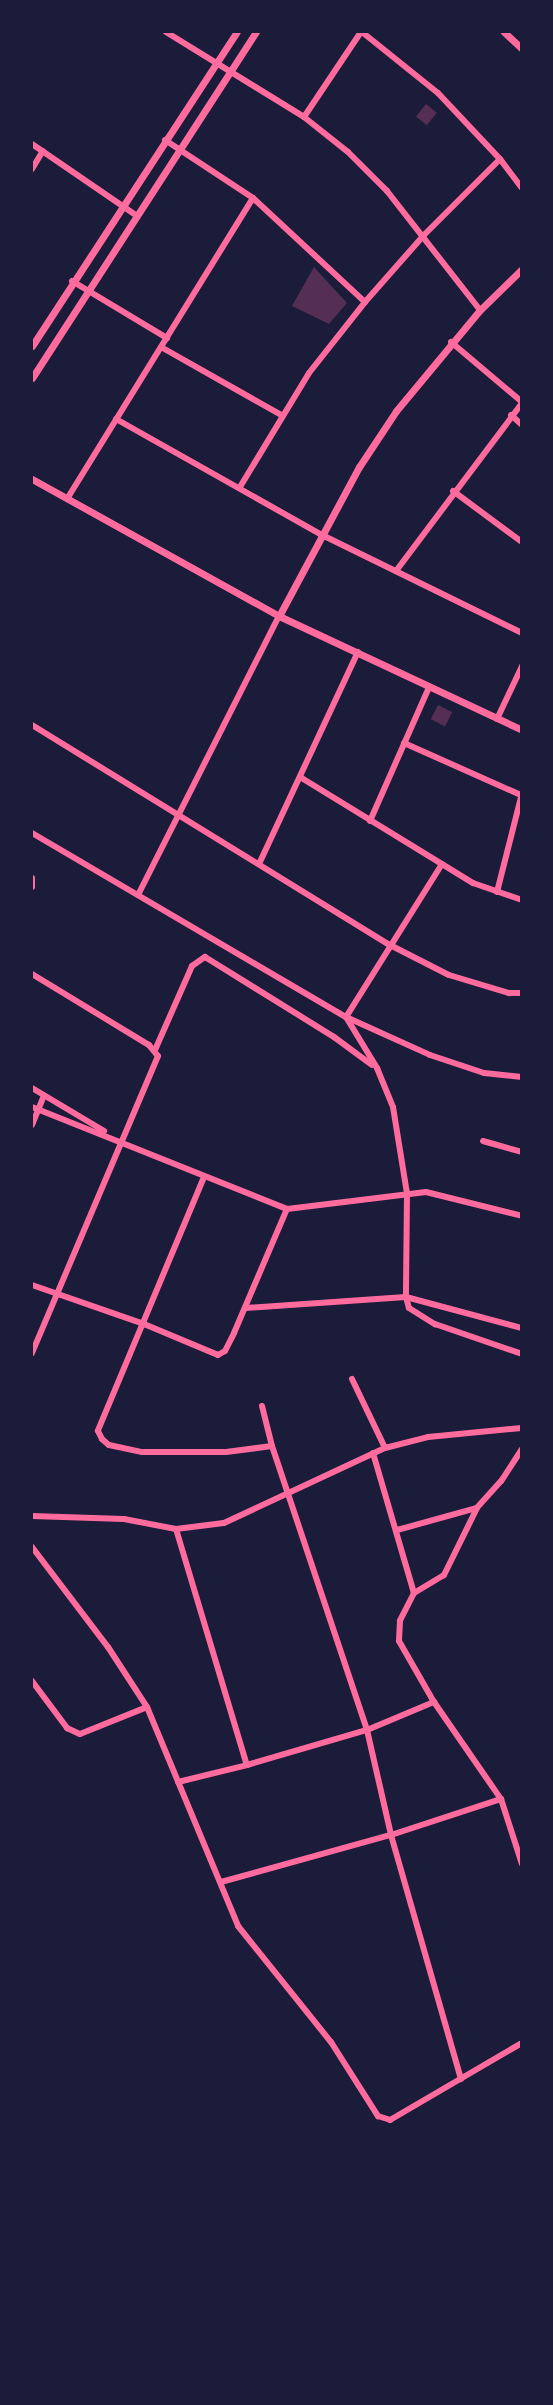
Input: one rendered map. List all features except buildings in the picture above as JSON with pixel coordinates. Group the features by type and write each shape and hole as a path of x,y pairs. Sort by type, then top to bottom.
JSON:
{"street":[{"path":"166,32 304,117 348,152 387,191 424,235 480,310"},
{"path":"32,346 237,32"},
{"path":"32,377 256,32"},
{"path":"304,117 361,32 438,93 500,159 522,188"},
{"path":"504,32 522,49"},
{"path":"165,140 253,198 365,302"},
{"path":"32,144 137,216"},
{"path":"32,169 43,151"},
{"path":"240,487 281,415 365,302 424,235 500,159"},
{"path":"144,173 158,184"},
{"path":"67,499 253,198"},
{"path":"138,895 320,534 359,467 388,422 451,342 522,269"},
{"path":"72,281 167,338"},
{"path":"396,571 453,491 522,402 451,342"},
{"path":"161,347 281,415"},
{"path":"511,415 522,425"},
{"path":"116,419 320,534 522,633"},
{"path":"32,479 279,616 522,730"},
{"path":"453,491 522,542"},
{"path":"259,864 358,652"},
{"path":"497,719 522,666"},
{"path":"370,821 429,687"},
{"path":"32,725 390,945 449,975 509,993 522,993"},
{"path":"404,743 521,794 497,892"},
{"path":"300,777 473,883 522,900"},
{"path":"32,833 346,1017 430,1055 484,1073 522,1077"},
{"path":"346,1017 442,864"},
{"path":"32,878 32,887"},
{"path":"155,1050 192,967 205,957 334,1037 377,1068"},
{"path":"32,974 155,1050 158,1056 32,1353"},
{"path":"346,1017 377,1068 394,1107 407,1193 406,1297 409,1308 435,1324 522,1354"},
{"path":"32,1088 121,1141"},
{"path":"32,1125 35,1108 44,1096"},
{"path":"35,1108 287,1209 426,1192 522,1216"},
{"path":"483,1141 522,1152"},
{"path":"204,1177 98,1431 109,1445 142,1452 226,1452 272,1446"},
{"path":"32,1285 144,1324 218,1355 225,1352 287,1209"},
{"path":"245,1308 406,1297 522,1328"},
{"path":"352,1379 385,1448"},
{"path":"262,1406 272,1446 367,1730 391,1835 461,2079"},
{"path":"32,1516 124,1520 176,1529 224,1523 385,1448 428,1437 522,1428"},
{"path":"522,1448 501,1481 477,1507 444,1574 414,1593 400,1621 399,1641 434,1702 501,1799 522,1864"},
{"path":"373,1453 414,1593"},
{"path":"397,1530 477,1507"},
{"path":"176,1529 247,1765"},
{"path":"32,1547 108,1647 147,1707 238,1926 331,2042 378,2116 390,2120 522,2043"},
{"path":"32,1681 66,1728 80,1734 147,1707"},
{"path":"178,1782 367,1730 434,1702"},
{"path":"221,1882 391,1835 501,1799"}]}
